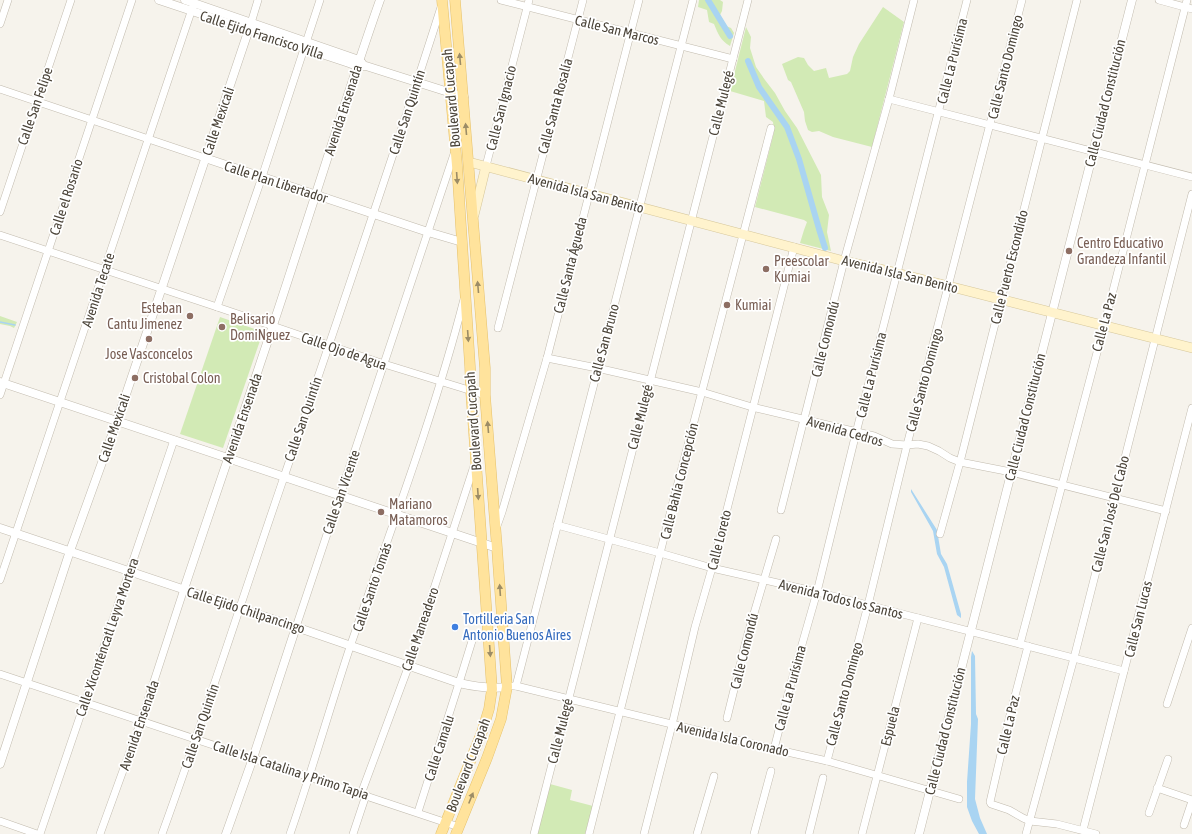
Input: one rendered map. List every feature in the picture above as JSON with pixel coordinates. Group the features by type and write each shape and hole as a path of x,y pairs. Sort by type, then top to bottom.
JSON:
{"main road":[{"name":"Boulevard Cucapah","path":"455,0 485,368 485,395 497,548 511,687 487,758 458,830"},
{"name":"Boulevard Cucapah","path":"441,834 482,732 489,709 492,689 456,150 442,2"},
{"name":"Avenida Isla San Benito","path":"469,162 844,261 897,273 1192,348"},
{"name":"Calle San Ignacio","path":"473,217 486,166"},
{"path":"470,366 474,370 485,368"}],"street":[{"path":"0,24 8,0"},
{"name":"Calle San Felipe","path":"0,212 71,0"},
{"name":"Calle el Rosario","path":"0,395 2,383 49,251 132,0"},
{"name":"Calle Ejido Francisco Villa","path":"159,0 193,5"},
{"name":"Calle Ejido Francisco Villa","path":"184,0 193,5 249,26 450,94 464,97"},
{"name":"Calle Mexicali","path":"0,764 70,551 117,421 258,0"},
{"path":"217,307 262,177 320,0"},
{"name":"Avenida Ensenada","path":"100,834 141,721 380,0"},
{"name":"Calle San Marcos","path":"501,0 528,3 578,20 733,59"},
{"name":"Calle Santa Rosalía","path":"498,328 583,0"},
{"name":"Calle Santa Águeda","path":"496,528 502,512 546,358 639,0"},
{"name":"Calle San Bruno","path":"511,687 557,525 693,0"},
{"name":"Calle Mulegé","path":"534,834 748,0"},
{"name":"Calle Comondú","path":"781,510 844,261 889,99 914,0"},
{"name":"Calle La Purísima","path":"774,749 817,592 856,433 967,0"},
{"name":"Calle Santo Domingo","path":"827,761 1022,0"},
{"name":"Calle Puerto Escondido","path":"940,534 960,462 1077,0"},
{"name":"Calle Ciudad Constitución","path":"919,834 1132,0"},
{"path":"1159,0 1188,5"},
{"name":"Calle San Quintín","path":"162,834 196,739 239,608 374,214 442,2"},
{"name":"Calle San Ignacio","path":"486,166 528,3"},
{"name":"Avenida Tecate","path":"0,580 193,5"},
{"name":"Calle La Paz","path":"1020,644 1188,5"},
{"name":"Calle Plan Libertador","path":"0,89 316,195 462,242"},
{"path":"889,99 1192,178"},
{"name":"Calle Bahía Concepción","path":"589,834 770,128"},
{"name":"Calle San Vicente","path":"226,834 253,758 339,495 456,150"},
{"name":"Calle San José Del Cabo","path":"1026,834 1074,658 1192,194"},
{"name":"Calle Ojo de Agua","path":"0,235 162,288 328,346 485,395"},
{"name":"Calle Loreto","path":"644,834 695,627 712,568 794,247"},
{"name":"Calle Santo Tomás","path":"290,834 310,777 351,646 441,381 465,293"},
{"name":"Avenida Cedros","path":"546,358 702,392 752,407 856,433 874,436 892,444 918,444 928,446 960,462 1011,472 1166,511"},
{"path":"2,383 497,548"},
{"name":"Calle San Lucas","path":"1083,830 1192,408"},
{"name":"Calle Xiconténcatl Leyva Mortera","path":"38,834 85,702 174,440"},
{"name":"Calle Maneadero","path":"353,834 363,794 409,665 476,462"},
{"name":"Avenida Todos los Santos","path":"557,525 712,568 817,592 1124,671"},
{"name":"Calle Ejido Chilpancingo","path":"0,528 459,683 492,689 511,687"},
{"name":"Calle Comondú","path":"727,718 747,637 776,539"},
{"name":"Espuela","path":"862,834 918,618"},
{"path":"1167,704 1192,628"},
{"name":"Calle Camalu","path":"418,812 472,641"},
{"name":"Calle La Paz","path":"1028,646 990,801 991,804 1009,810 1030,821"},
{"path":"1184,651 1192,654"},
{"name":"Calle Isla Catalina y Primo Tapia","path":"0,674 418,812 446,822 458,830"},
{"name":"Avenida Isla Coronado","path":"511,687 621,711 672,725 827,761 959,799"},
{"path":"1149,813 1168,759"},
{"path":"754,834 771,771"},
{"path":"697,834 714,776"},
{"path":"808,834 823,778"},
{"path":"1157,788 1192,800 1184,826"},
{"path":"0,821 38,834"},
{"path":"1030,821 1057,824 1096,834"}],"green space":[{"path":"699,0 720,0 723,2 720,15 726,26 731,28 734,33 730,46 720,37 714,24 709,22 707,10 698,7"},
{"path":"883,7 904,22 872,147 833,137 819,131 812,132 808,130 804,112 791,82 788,80 782,64 798,57 804,58 814,71 826,68 829,78 847,74 850,71 853,57 859,44"},
{"path":"746,27 751,37 750,48 756,67 775,93 797,128 821,175 822,197 829,215 827,232 831,251 800,243 807,222 804,220 755,207 774,132 773,122 766,117 764,101 730,91"},
{"path":"0,316 17,322 14,328 0,324"},
{"path":"220,317 263,332 223,448 180,434"},
{"path":"550,784 572,790 570,800 593,806 585,834 537,834"}],"water":[{"path":"911,489 937,530 941,554 947,564 961,618 957,615 944,567 937,554 933,531 911,492"},
{"path":"972,651 975,656 976,714 978,719 975,799 980,818 987,834 979,834 967,807 967,782 971,724"}],"waterway":[{"path":"708,0 730,36"},
{"path":"748,61 759,87 787,127 799,159 825,248"},
{"path":"0,322 15,325"}],"place":[{"name":"Centro Educativo Grandeza Infantil","path":"1069,251"},
{"name":"Preescolar Kumiai","path":"766,269"},
{"name":"Kumiai","path":"727,305"},
{"name":"Esteban Cantu Jimenez","path":"190,316"},
{"name":"Belisario DomiNguez","path":"222,327"},
{"name":"Jose Vasconcelos","path":"149,339"},
{"name":"Cristobal Colon","path":"135,378"},
{"name":"Mariano Matamoros","path":"381,512"},
{"name":"Tortilleria San Antonio Buenos Aires","path":"455,627"}]}
